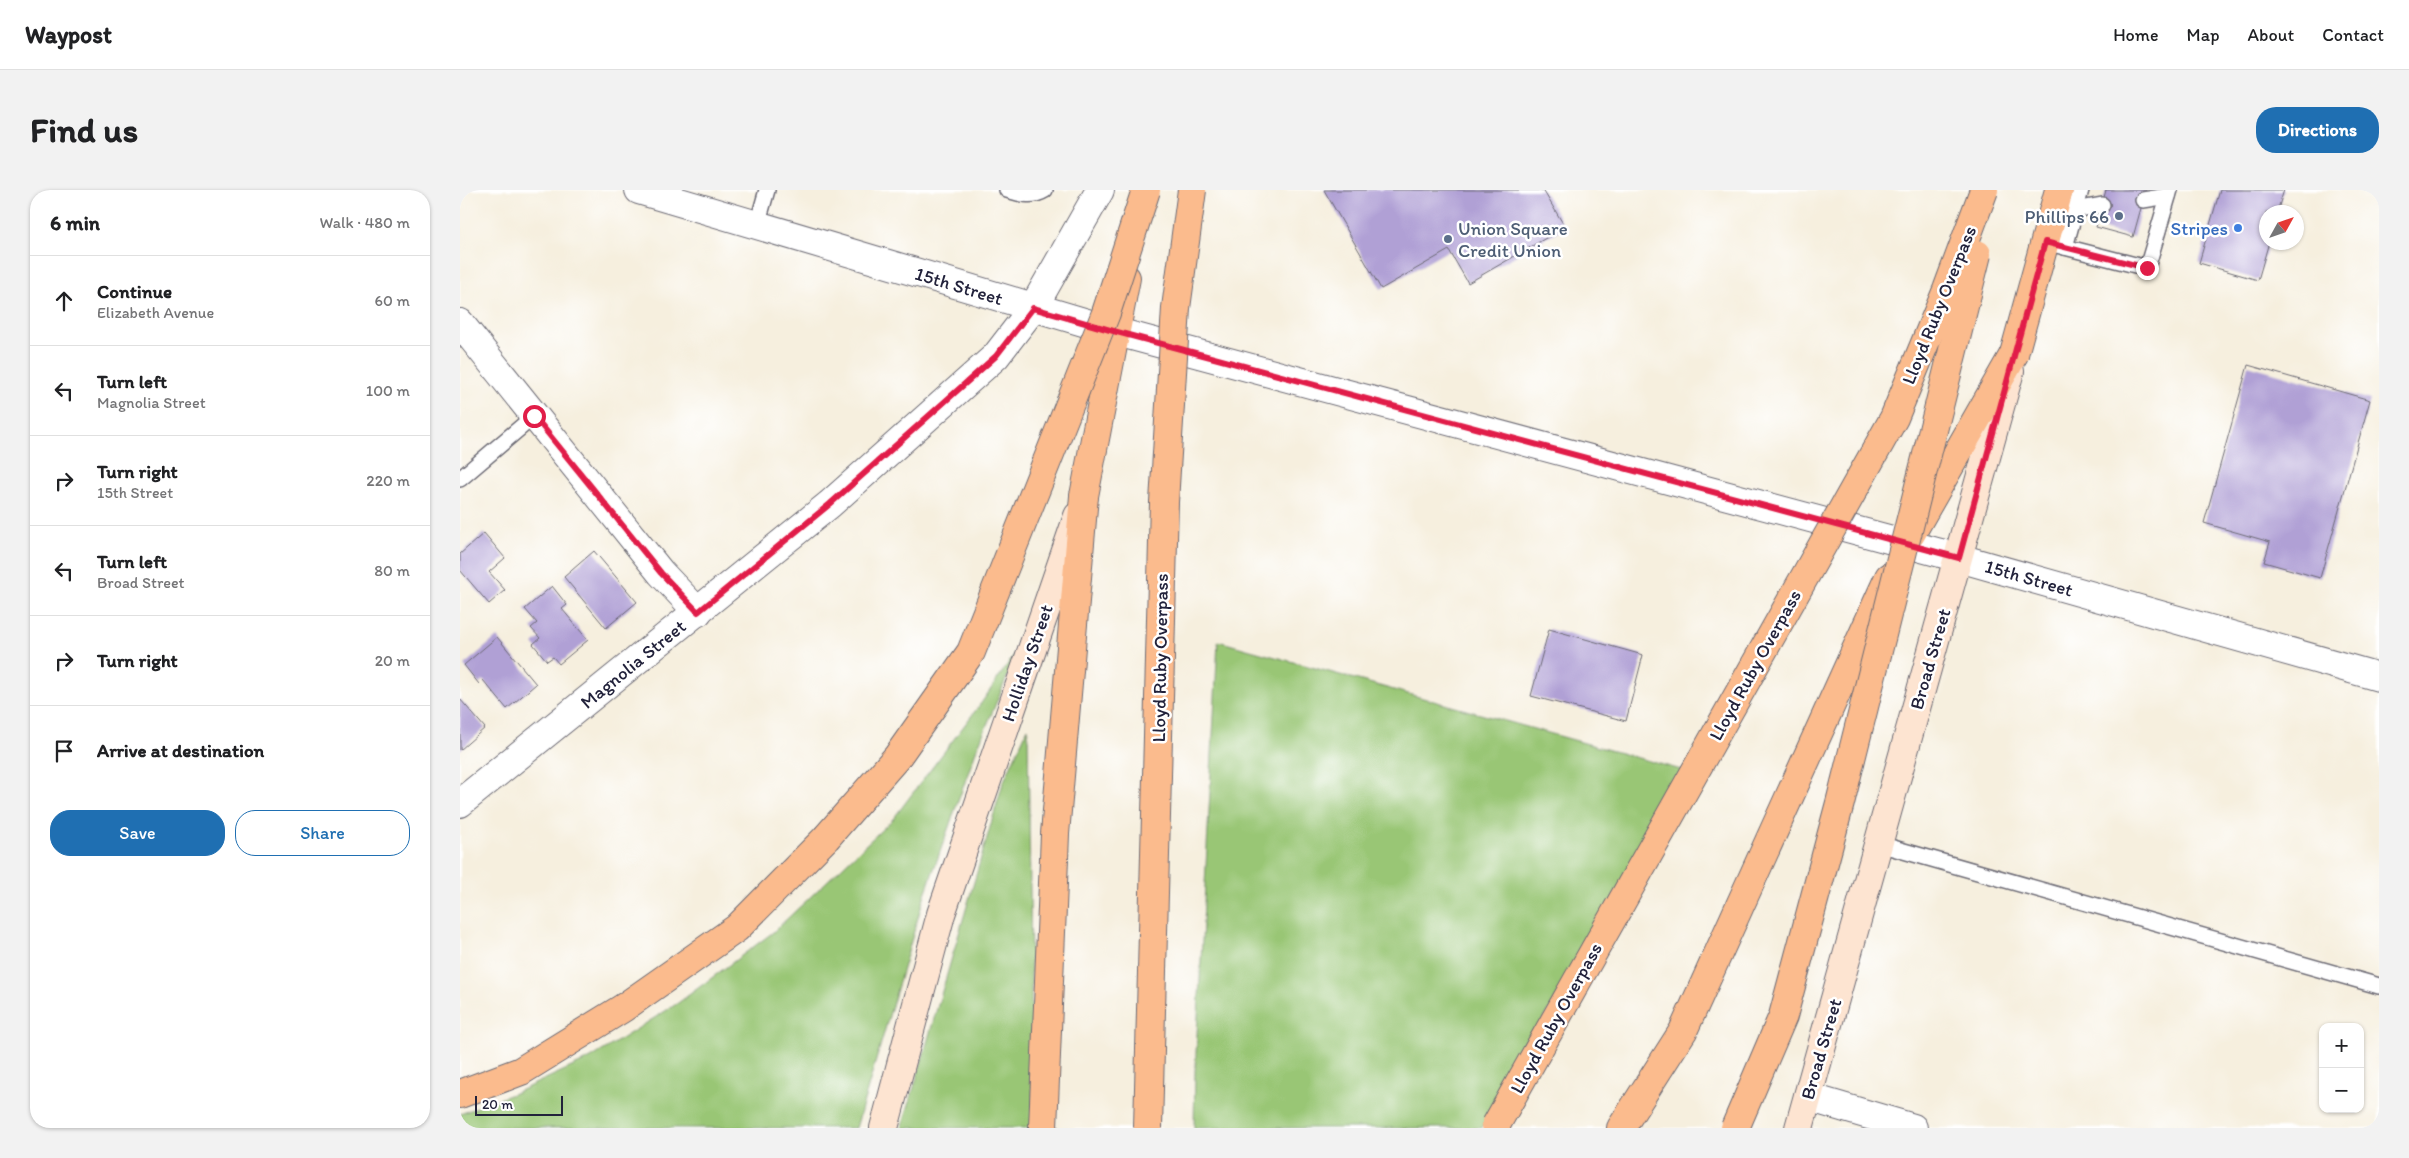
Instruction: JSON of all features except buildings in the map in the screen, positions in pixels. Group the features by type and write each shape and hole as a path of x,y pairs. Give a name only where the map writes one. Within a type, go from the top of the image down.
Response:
{"main road":[{"name":"Holliday Street","path":"884,1128 941,914 1084,496 1117,332 1141,190"},
{"path":"460,1094 521,1070 622,1008 737,928 826,838 897,757 971,652 1106,314 1146,190"},
{"name":"Lloyd Ruby Overpass","path":"1148,1128 1164,502 1176,308 1192,190"},
{"name":"Lloyd Ruby Overpass","path":"1495,1126 1894,418 1947,290 1984,190"},
{"path":"1735,1128 1783,1016 1840,803 1993,190"},
{"name":"Broad Street","path":"1799,1128 1959,558 2014,354 2055,245 2063,202"},
{"path":"1621,1128 1683,1031 1829,707 1905,544 2014,354"},
{"path":"1043,1128 1055,834 1084,496"}],"street":[{"name":"15th Street","path":"639,190 1117,332 1959,558 2379,677"},
{"name":"Magnolia Street","path":"460,803 830,504 996,356 1033,308 1100,190"},
{"path":"460,323 661,573 698,612"},
{"path":"1808,1097 1914,1128"}],"lane":[{"path":"757,225 767,190"},
{"path":"1007,190 1026,195 1038,194 1045,190"},
{"path":"2063,202 2081,190"},
{"path":"2143,200 2169,193"},
{"path":"2055,245 2147,268 2169,193"},
{"path":"2063,202 2102,205"},
{"path":"460,479 534,416"},
{"path":"1879,844 2379,986"}],"green space":[{"path":"1218,641 1685,771 1482,1128 1194,1128 1195,1072"},
{"path":"1020,646 976,751 925,894 856,1128 460,1128 460,1114 517,1092 591,1058 678,1003 772,933 893,819 982,702"},
{"path":"1028,728 1033,1128 902,1128 1003,783"}],"place":[{"name":"Phillips 66","path":"2119,216"},
{"name":"Stripes","path":"2238,228"},
{"name":"Union Square Credit Union","path":"1448,239"}],"route":[{"path":"534,416 661,573 698,612 830,504 996,356 1033,308 1959,558 2045,242 2147,268"}]}
